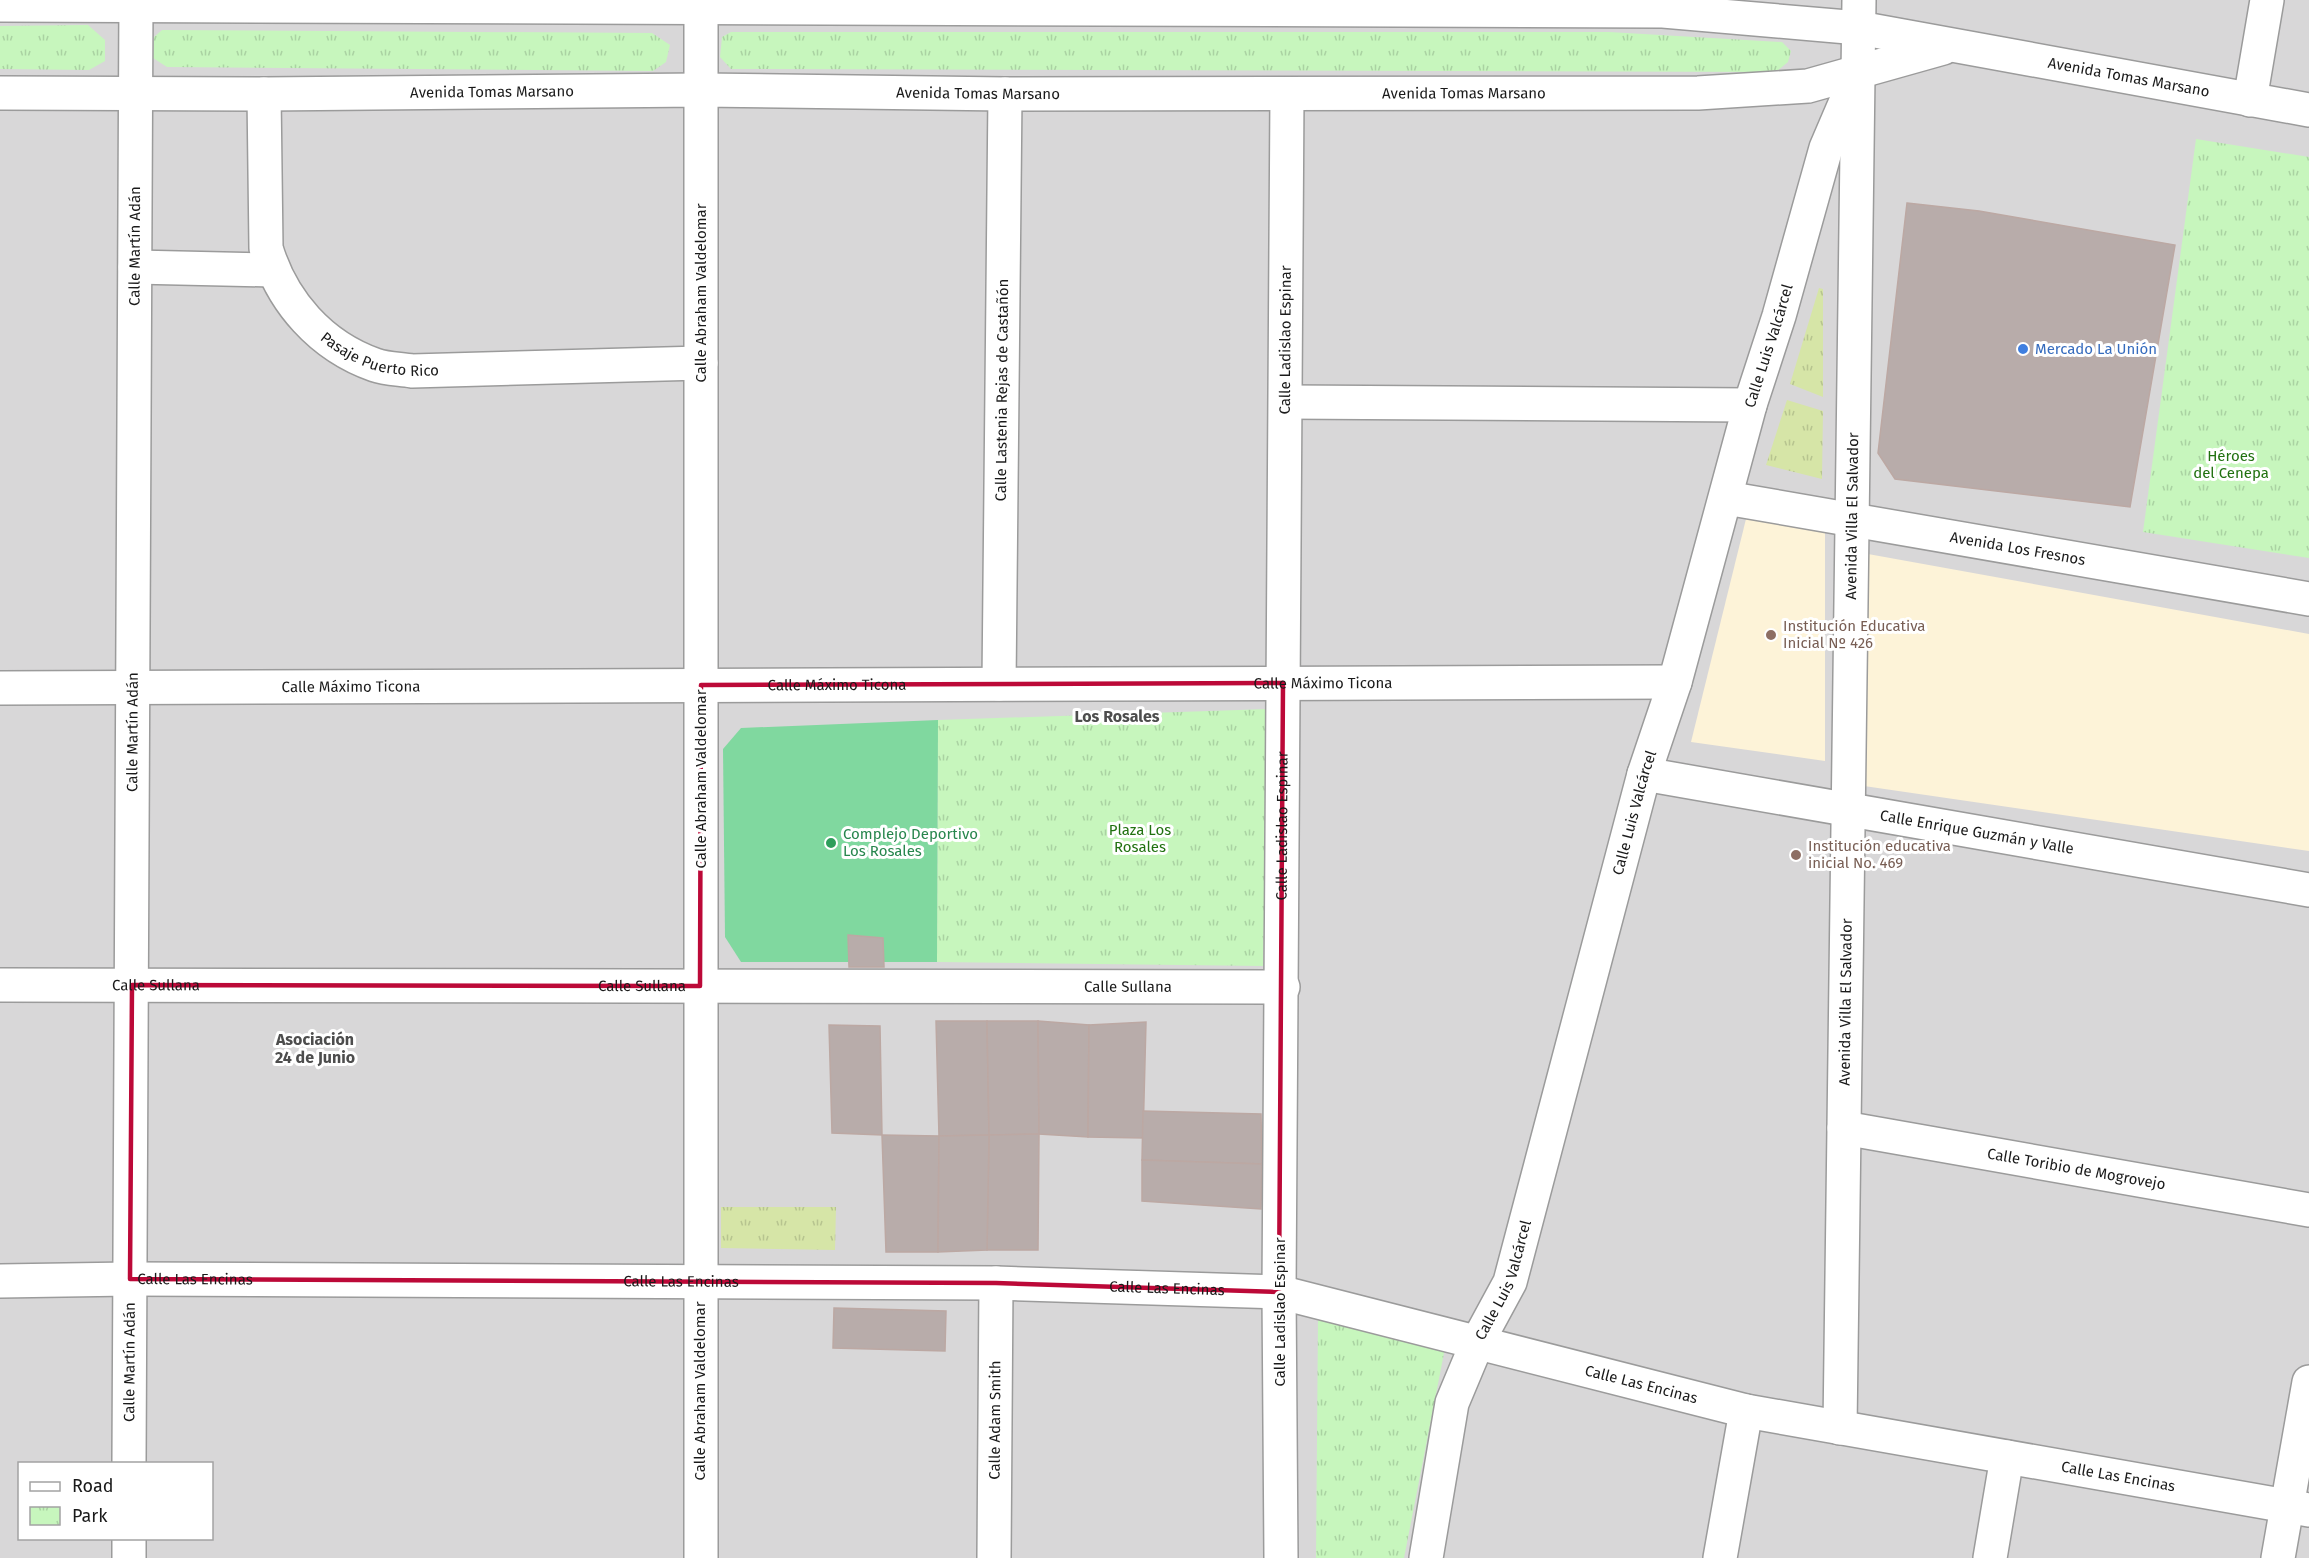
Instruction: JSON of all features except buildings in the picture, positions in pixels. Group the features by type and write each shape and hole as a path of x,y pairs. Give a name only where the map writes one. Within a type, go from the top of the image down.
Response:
{"street":[{"path":"2250,100 2267,0"},
{"name":"Avenida Tomas Marsano","path":"0,5 136,3 1285,4 1859,14 1950,46 2309,110"},
{"name":"Calle Martín Adán","path":"129,1462 136,3"},
{"name":"Calle Abraham Valdelomar","path":"700,1558 701,5"},
{"name":"Avenida Villa El Salvador","path":"1840,1428 1859,14"},
{"name":"Avenida Tomas Marsano","path":"0,93 264,94 701,90 1005,94 1719,92 1808,86 1950,46"},
{"name":"Calle Luis Valcárcel","path":"1426,1558 1452,1403 1478,1341 1510,1282 1644,774 1675,682 1750,405 1779,316 1827,148 1859,71"},
{"name":"Pasaje Puerto Rico","path":"264,94 266,248 272,270 287,297 334,345 376,365 411,371 701,363"},
{"name":"Calle Lastenia Rejas de Castañón","path":"999,684 1005,94"},
{"name":"Calle Ladislao Espinar","path":"1281,1558 1279,1292 1283,987 1287,94"},
{"path":"135,267 272,270"},
{"path":"1286,402 1750,405"},
{"name":"Avenida Los Fresnos","path":"1726,498 1852,518 2309,599"},
{"name":"Calle Máximo Ticona","path":"0,687 1675,682"},
{"name":"Calle Enrique Guzmán y Valle","path":"1644,774 2309,890"},
{"name":"Calle Sullana","path":"0,985 1283,987"},
{"name":"Calle Toribio de Mogrovejo","path":"1844,1128 2309,1210"},
{"name":"Calle Las Encinas","path":"0,1281 130,1278 996,1283 1279,1292 1746,1411 2298,1508"},
{"name":"Calle Adam Smith","path":"994,1558 996,1283"},
{"path":"2278,1558 2298,1508 2309,1382"},
{"path":"1720,1558 1746,1411"},
{"path":"1990,1558 2007,1457"},
{"path":"129,1540 129,1558"}],"highlighted area":[{"path":"1283,683 1279,1292 996,1283 130,1279 132,985 700,986 701,685"}],"shaded area":[{"path":"0,0 2309,0 2309,1558 0,1558"},
{"name":"Institución Educativa Inicial Nº 426","path":"1746,519 1825,527 1825,761 1691,742"},
{"path":"1868,554 2309,634 2309,851 1864,786"}],"green space":[{"path":"88,25 105,40 105,61 89,70 0,69 0,26"},
{"path":"162,30 652,33 670,45 666,62 653,71 167,67 153,58 154,37"},
{"path":"731,32 1609,32 1782,42 1791,51 1788,62 1776,72 731,69 720,57 722,37"},
{"name":"Héroes del Cenepa","path":"2196,139 2309,157 2309,558 2143,532"},
{"path":"1819,288 1823,289 1823,397 1790,384"},
{"path":"1787,400 1823,411 1822,479 1766,465"},
{"name":"Plaza Los Rosales","path":"1268,709 1263,966 937,962 938,720"},
{"name":"Complejo Deportivo Los Rosales","path":"938,720 937,962 741,962 725,937 723,749 741,728"},
{"path":"721,1207 836,1207 835,1250 721,1248"},
{"path":"1318,1320 1445,1348 1404,1558 1316,1558"}],"place":[{"name":"Mercado La Unión","path":"2023,349"},
{"name":"Institución Educativa Inicial Nº 426","path":"1771,635"},
{"name":"Complejo Deportivo Los Rosales","path":"831,843"},
{"name":"Institución educativa inicial No. 469","path":"1796,855"}],"district":[{"name":"Los Rosales","path":"1117,716"},
{"name":"Asociación 24 de Junio","path":"315,1048"}]}
